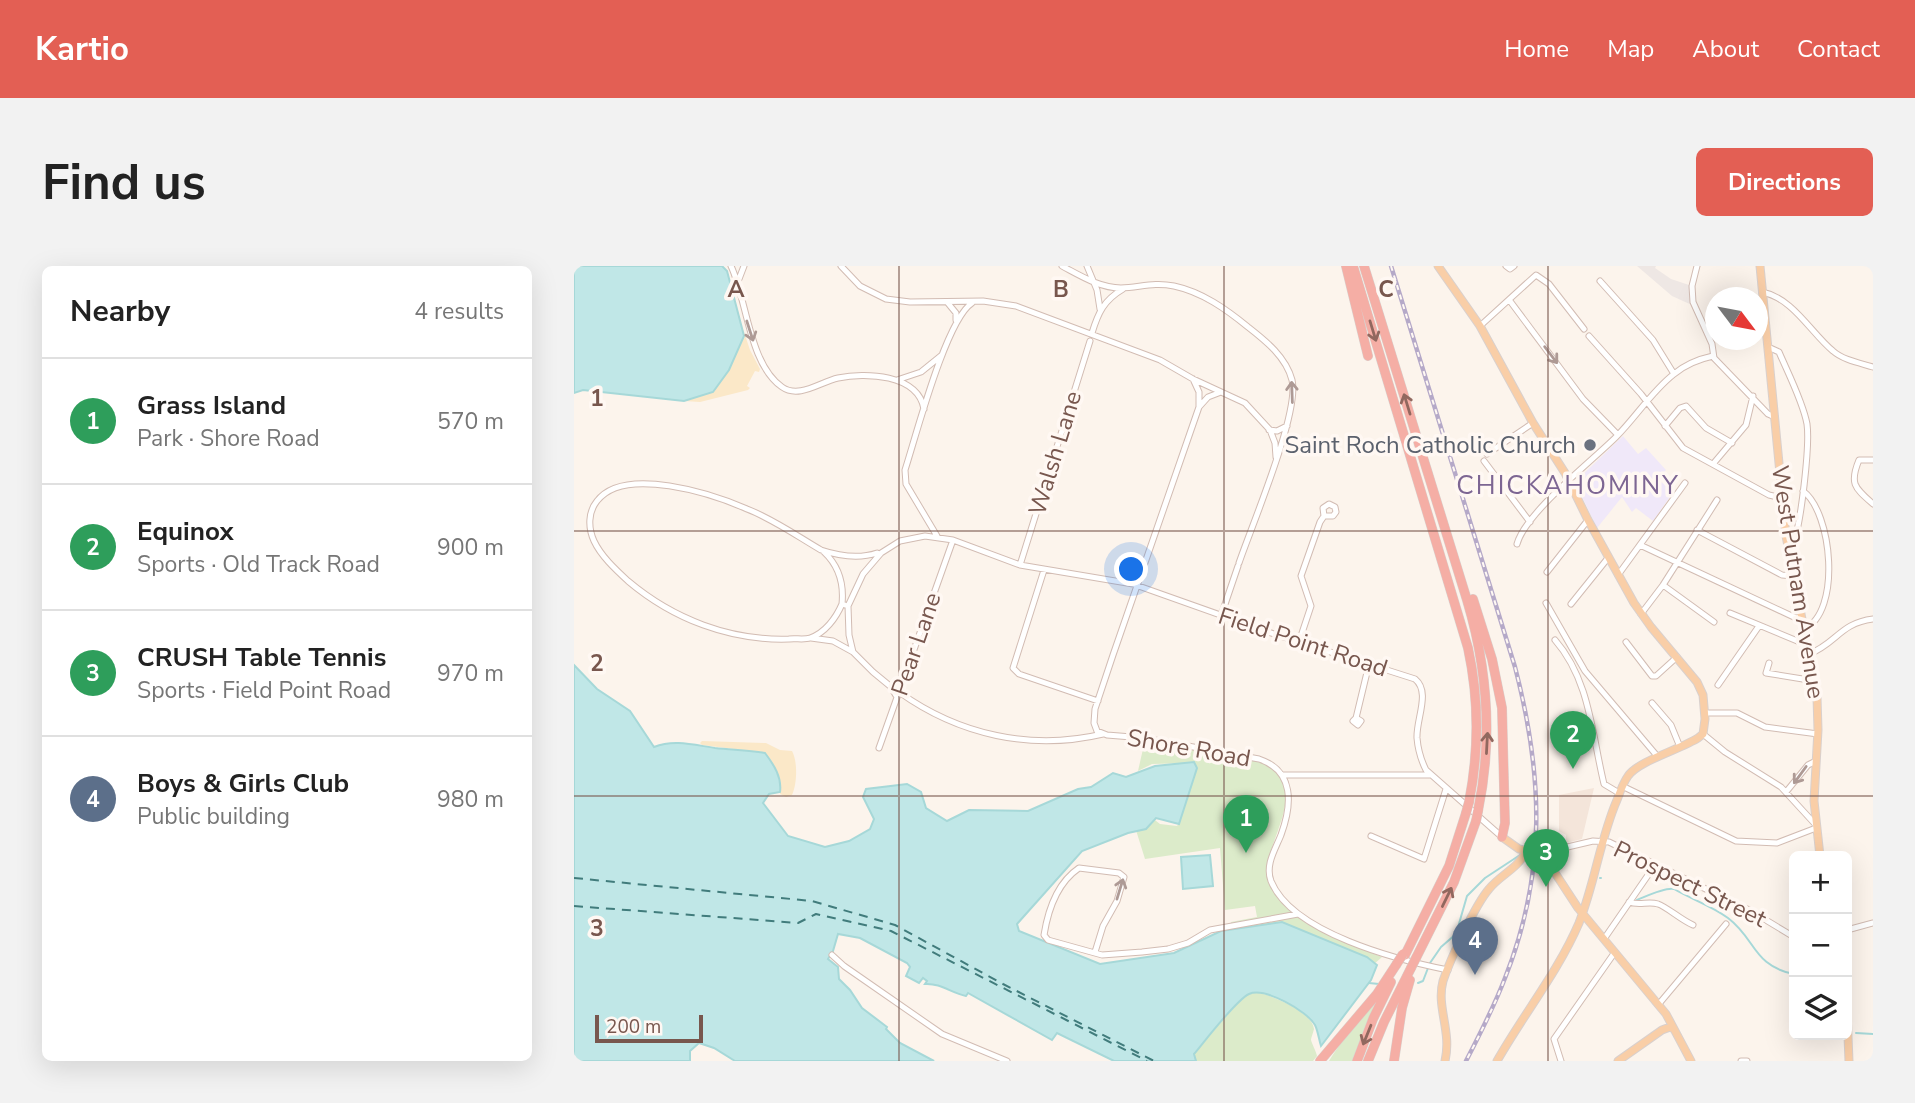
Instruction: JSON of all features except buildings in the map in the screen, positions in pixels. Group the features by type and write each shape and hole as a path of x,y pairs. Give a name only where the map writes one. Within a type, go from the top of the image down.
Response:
{"highway":[{"path":"1346,266 1368,356"},
{"path":"1324,1059 1398,965 1421,925 1449,866 1468,807 1475,765 1477,726 1471,660 1455,598 1353,266"},
{"path":"1364,266 1474,625 1483,663 1487,703 1487,742 1477,816 1459,870 1420,960 1384,1022 1368,1061"},
{"path":"1434,493 1485,635 1498,684 1504,740 1505,827 1502,837"},
{"path":"1436,552 1471,660"},
{"path":"1357,1061 1398,965"},
{"path":"1394,1061 1405,995 1413,968"},
{"path":"1399,1028 1398,1051 1401,1061"}],"main road":[{"path":"1438,266 1480,326 1533,423 1569,479 1608,558 1641,614 1700,687 1705,713 1703,734 1630,772 1603,842 1583,913 1564,952 1497,1061"},
{"name":"West Putnam Avenue","path":"1760,266 1762,287"},
{"name":"West Putnam Avenue","path":"1768,347 1788,546 1815,681 1818,734 1814,802 1819,851"},
{"name":"Field Point Road","path":"1502,837 1511,845 1526,851 1542,852"},
{"path":"1445,1061 1448,1037 1441,991 1448,970 1484,896 1496,881 1521,861 1526,851"},
{"path":"1542,852 1583,913 1658,1005 1691,1061"},
{"path":"1620,1060 1662,1030 1670,1027 1674,1029"},
{"path":"1848,1040 1849,1061"}],"street":[{"path":"730,266 738,282 756,348 766,368 781,386 789,391 800,391 847,376 897,380 921,372 943,354"},
{"path":"738,282 744,266"},
{"path":"841,266 860,286 886,299 910,302 993,302 1025,308 1160,360 1245,403 1269,430 1275,443 1276,457"},
{"path":"1062,266 1095,283 1124,288 1158,284 1191,291 1230,313 1255,332 1278,354 1291,376 1293,401 1287,426 1220,616"},
{"path":"1087,266 1095,283 1100,309"},
{"path":"1697,266 1692,286 1693,303 1712,344 1713,356 1768,414 1775,416"},
{"path":"1480,326 1533,277 1539,276 1549,284 1584,330"},
{"path":"1600,281 1653,340 1674,374"},
{"path":"1092,333 1100,309 1124,288"},
{"path":"1768,294 1785,303 1835,353 1873,366"},
{"path":"937,536 912,496 904,477 956,320 965,307 975,301"},
{"path":"1510,301 1583,399 1618,435"},
{"path":"947,302 956,313 956,320"},
{"path":"1589,336 1683,448 1769,495 1782,498"},
{"name":"Walsh Lane","path":"1020,565 1090,341"},
{"path":"1768,347 1779,352 1806,422 1803,491 1795,539 1793,544 1788,546"},
{"path":"1517,544 1519,536 1530,522 1569,479 1618,435 1674,374 1690,363 1713,356"},
{"path":"1193,379 1199,392 1199,408"},
{"path":"897,380 917,393 925,409"},
{"path":"1199,408 1208,397 1221,392"},
{"path":"1713,464 1746,425 1753,396"},
{"path":"1665,426 1680,408 1685,406 1706,428 1732,443"},
{"name":"Shore Road","path":"1199,408 1098,701 1094,723 1097,731 1259,759 1274,765 1283,775 1287,787 1287,810 1269,873 1277,892 1298,914 1321,928 1374,952 1420,960 1433,967 1448,970"},
{"path":"1530,522 1485,458 1533,423"},
{"path":"1269,430 1277,431 1287,426"},
{"path":"1873,460 1859,460 1853,477 1857,489 1873,504"},
{"path":"1618,575 1685,482"},
{"path":"810,638 830,624 845,605 841,581 834,564 821,550 749,509 677,488 647,484 619,485 602,495 591,512 591,535 606,558 648,596 676,614 736,635 833,641 853,652 898,694 938,716 989,735 1040,741 1103,734"},
{"path":"1803,491 1814,503 1825,538 1829,571 1828,592 1822,607 1813,624 1804,629"},
{"path":"1641,614 1717,500"},
{"path":"1299,642 1311,606 1301,576 1324,516"},
{"path":"1547,572 1588,520"},
{"path":"1697,530 1782,575 1793,576"},
{"name":"Field Point Road","path":"853,652 845,605 863,573 880,553 910,538 937,536 1020,565 1137,585 1220,616 1415,679 1422,687 1417,734 1420,757 1430,775 1502,837"},
{"name":"Pear Lane","path":"879,748 953,540"},
{"path":"1640,545 1796,618 1801,617"},
{"path":"821,550 851,556 880,553"},
{"path":"1571,604 1608,558"},
{"path":"1044,570 1013,668 1019,674 1098,701"},
{"path":"1662,585 1714,622"},
{"path":"1546,603 1585,671 1658,757"},
{"path":"1730,614 1807,645"},
{"path":"1809,654 1820,650 1851,624 1873,619"},
{"path":"1718,685 1759,625"},
{"path":"1555,640 1562,648 1585,695 1604,784 1736,841 1777,843 1816,826 1786,792 1725,752 1703,734"},
{"path":"1626,642 1652,676 1656,676 1677,657"},
{"path":"1769,663 1766,673 1815,681"},
{"path":"1356,718 1369,664"},
{"path":"1652,703 1671,724 1680,747"},
{"path":"1705,713 1737,713 1765,727 1818,734"},
{"path":"1081,737 1094,723"},
{"path":"1786,792 1808,765 1816,761"},
{"path":"1283,775 1430,775"},
{"path":"1371,836 1424,859 1446,789"},
{"name":"Prospect Street","path":"1542,852 1574,845 1609,842 1751,911 1789,934"},
{"path":"1604,939 1655,865"},
{"path":"1095,952 1124,877 1119,873 1079,868 1069,875 1053,901 1044,935 1048,940 1106,956 1168,949 1188,943 1210,930 1298,914"},
{"path":"1629,902 1641,905 1657,904 1693,925"},
{"path":"1852,929 1873,923"},
{"path":"1658,1005 1726,924"},
{"path":"1561,1061 1554,1040 1615,952"},
{"path":"832,955 942,1034 1006,1061"},
{"path":"1741,1061 1747,1061"}],"shaded area":[{"path":"1637,266 1656,266 1655,268 1671,279 1692,286 1694,306 1672,296"},
{"path":"1623,436 1638,454 1646,448 1666,470 1658,480 1674,491 1653,521 1636,508 1632,512 1622,497 1597,528 1575,482"},
{"path":"1594,788 1582,839 1566,843 1566,835 1559,831 1559,795"}],"green space":[{"path":"1145,740 1229,754 1271,767 1282,778 1286,791 1285,806 1268,869 1269,882 1276,895 1301,919 1382,957 1373,965 1230,931 1231,922 1257,917 1255,906 1225,910 1220,848 1145,859 1135,827 1151,817 1160,824 1177,826 1180,822 1190,763 1152,764 1138,771"},
{"path":"1257,992 1290,1005 1312,1022 1314,1029 1311,1040 1317,1056 1313,1061 1196,1061 1196,1050 1239,1002 1247,995"},
{"path":"1376,1001 1352,1061 1329,1061 1351,1030"}],"sand":[{"path":"740,320 760,369 759,372 755,371 747,386 750,388 700,402 684,401 693,398 744,336"},
{"path":"702,741 766,743 780,750 792,751 796,773 792,795 786,797 780,794 777,772 765,753 702,745"}],"water":[{"path":"574,266 722,266 727,271 744,336 729,370 713,392 684,401 583,390 574,393"},
{"path":"574,665 597,689 630,711 654,747 684,743 765,753 777,771 780,792 769,794 763,803 788,836 825,847 849,841 870,829 874,819 863,797 866,789 907,784 921,792 926,808 947,821 969,810 1028,811 1078,789 1091,787 1113,773 1126,777 1155,766 1194,762 1197,768 1179,824 1156,818 1146,829 1082,851 1017,924 1019,931 1100,964 1174,953 1221,931 1282,922 1367,957 1377,965 1371,980 1321,1046 1315,1025 1304,1013 1275,997 1256,993 1243,998 1229,1012 1194,1054 1196,1061 1114,1061 1057,1033 1052,1040 968,993 966,996 961,995 936,985 925,984 927,981 923,978 919,983 906,976 910,967 907,963 860,938 838,934 828,959 838,967 839,979 862,1008 887,1027 900,1043 934,1061 735,1061 714,1048 699,1043 690,1051 690,1061 576,1061"},
{"path":"1210,855 1213,886 1183,889 1181,857"}],"waterway":[{"path":"1430,963 1441,947 1456,934 1467,896 1485,878 1520,855"},
{"path":"1549,856 1558,857"},
{"path":"1637,900 1674,889 1728,918 1762,958 1770,965 1789,972"},
{"path":"1418,983 1423,981 1428,968"},
{"path":"1369,983 1379,984"},
{"path":"1856,1033 1873,1034"}],"ferry route":[{"path":"574,878 812,901 895,925 1154,1061"},
{"path":"574,906 798,923 816,914 891,931 1147,1061"}],"railway":[{"path":"1391,266 1515,667 1531,746 1535,785 1534,861 1519,939 1496,999 1466,1061"}],"place":[{"name":"Saint Roch Catholic Church","path":"1590,445"},
{"name":"Equinox","path":"1573,769"},
{"name":"Grass Island","path":"1246,853"},
{"name":"CRUSH Table Tennis","path":"1546,887"},
{"name":"Boys & Girls Club","path":"1475,975"}],"district":[{"name":"CHICKAHOMINY","path":"1568,485"}]}
